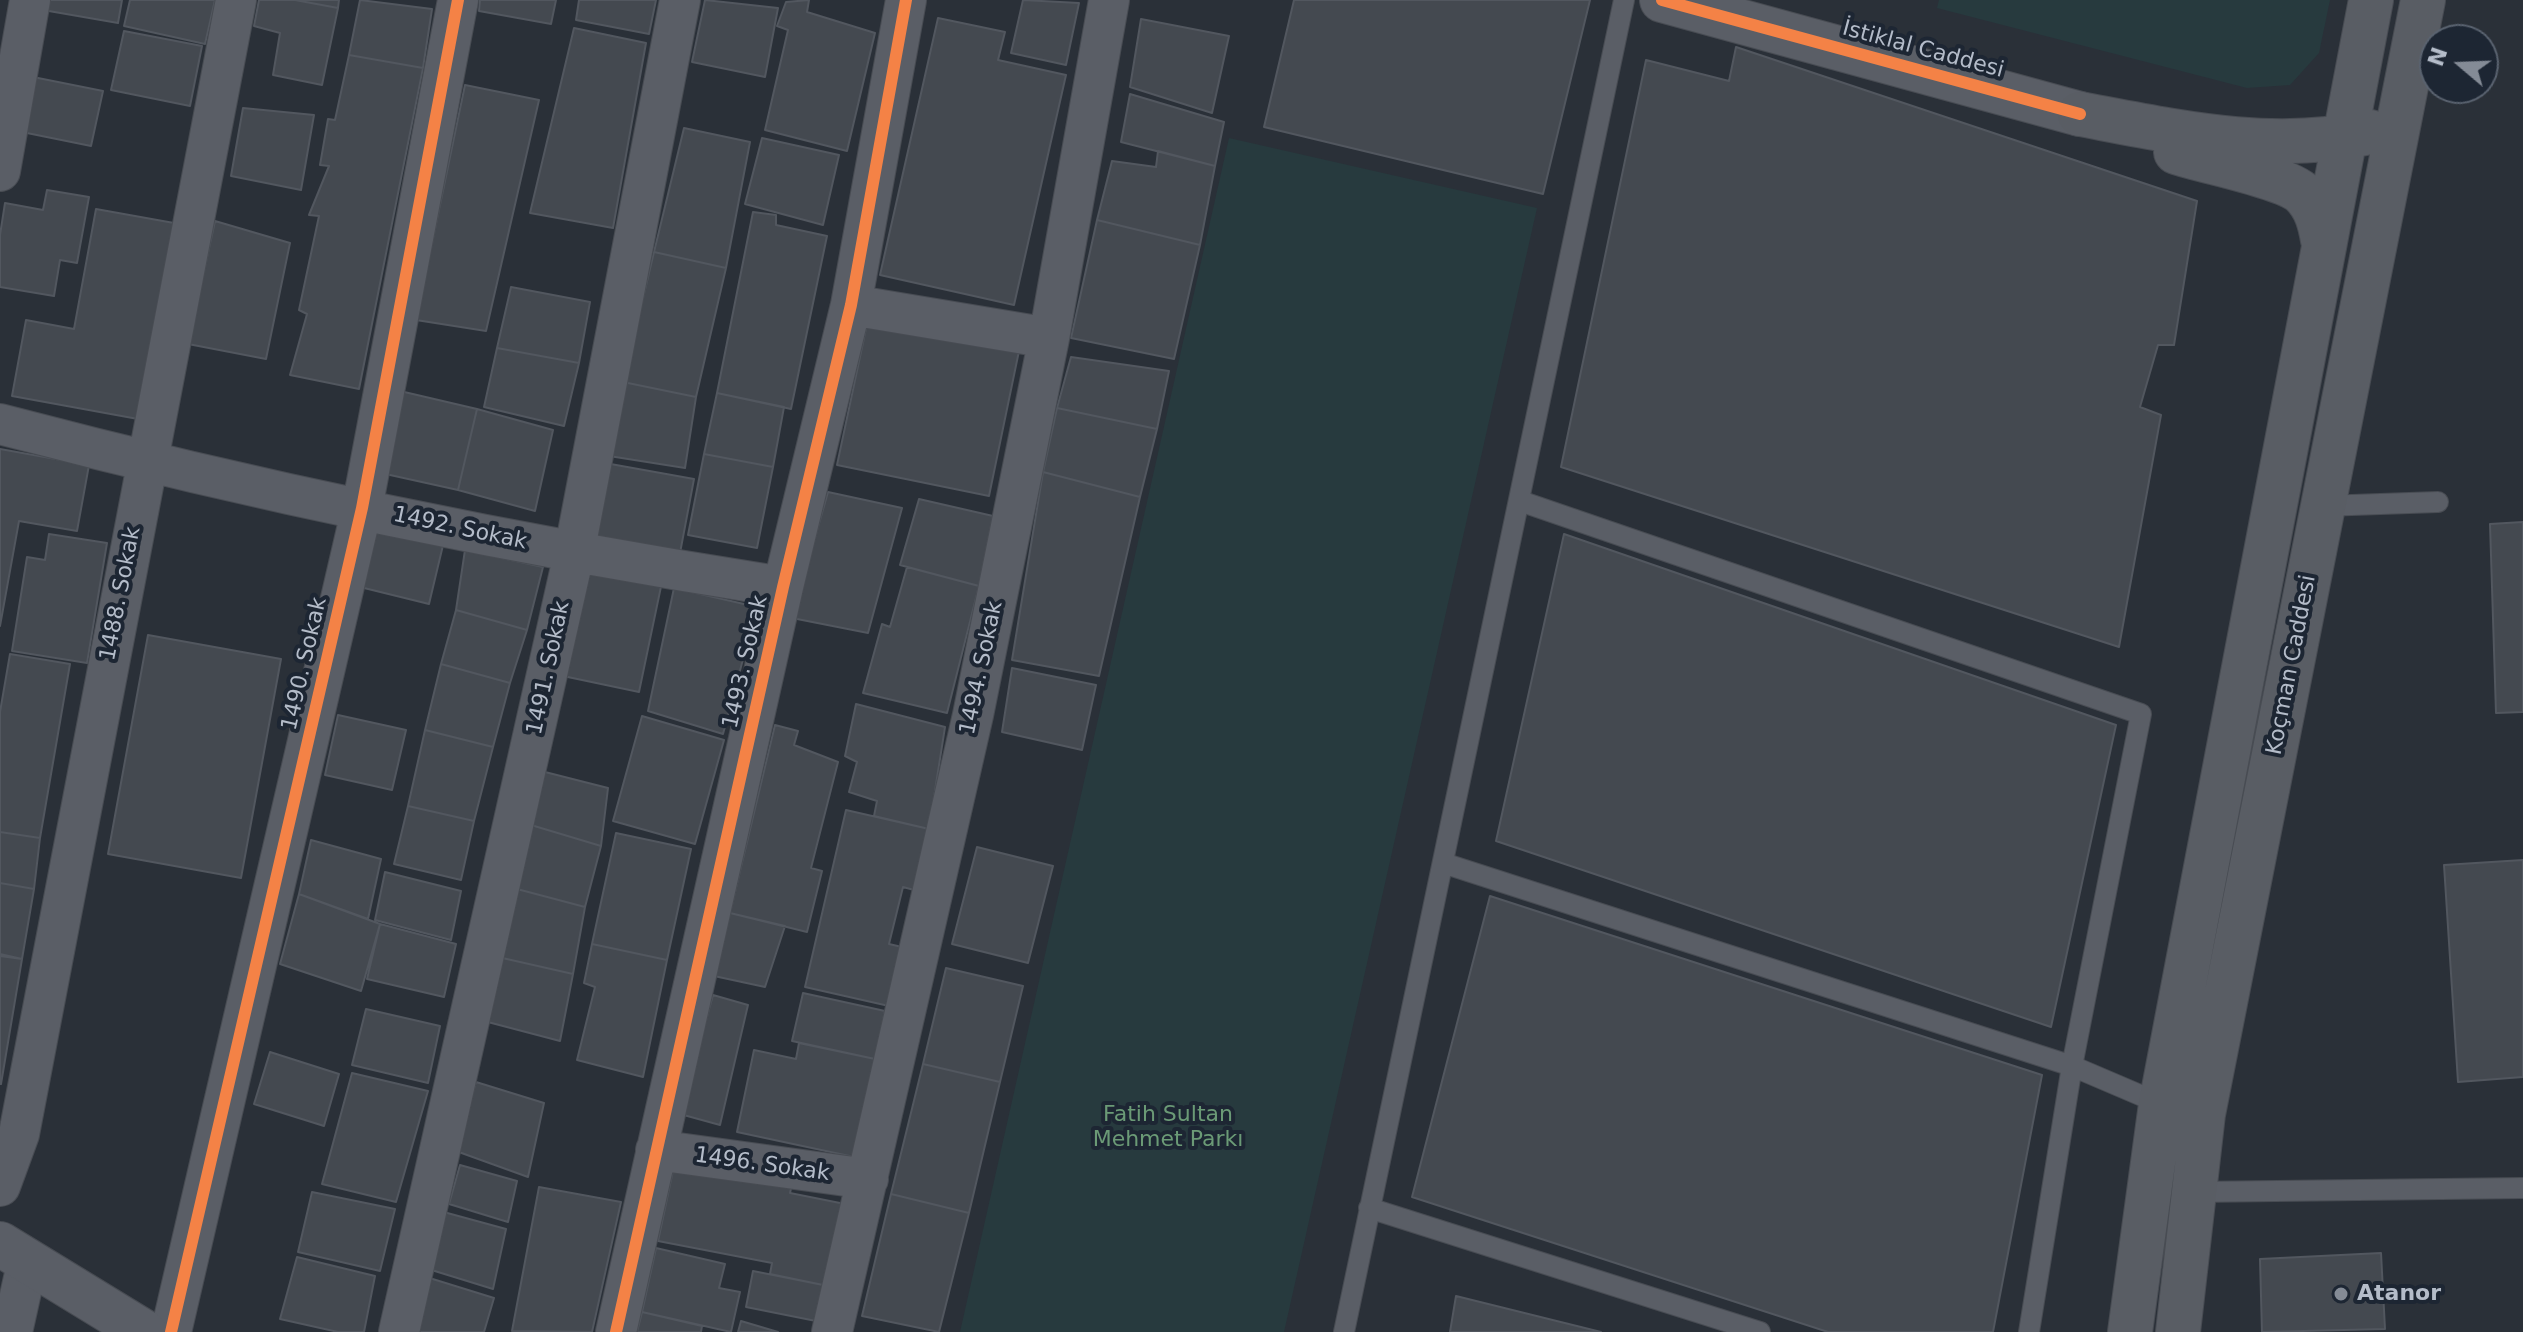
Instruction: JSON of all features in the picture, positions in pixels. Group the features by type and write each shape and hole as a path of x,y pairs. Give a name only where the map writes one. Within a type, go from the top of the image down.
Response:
{"main road":[{"path":"2130,1332 2161,1104 2371,0"},
{"name":"Koçman Caddesi","path":"2178,1332 2203,1114 2423,0"},
{"path":"2080,114 2211,138 2293,141 2343,138 2372,131 2388,118 2411,63"},
{"path":"2080,114 2153,144 2288,185 2310,202 2320,220 2323,240"}],"street":[{"path":"0,171 30,0"},
{"name":"1488. Sokak","path":"0,1186 19,1134 236,0"},
{"name":"1490. Sokak","path":"171,1332 362,508 458,0"},
{"name":"1491. Sokak","path":"399,1332 574,554 680,0"},
{"name":"1493. Sokak","path":"616,1332 783,587 851,305 906,0"},
{"name":"1494. Sokak","path":"832,1332 973,715 1049,338 1109,0"},
{"name":"İstiklal Caddesi","path":"1675,2 2080,114"},
{"path":"851,305 1049,338"},
{"name":"1492. Sokak","path":"0,424 146,463 574,554 783,587"},
{"name":"1496. Sokak","path":"656,1150 868,1179"},
{"path":"12,1332 14,1252"},
{"path":"14,1252 144,1332"}],"lane":[{"path":"1344,1332 1624,0"},
{"path":"1520,501 2141,714 2072,1066 2029,1332"},
{"path":"2323,506 2438,502"},
{"path":"1443,863 2072,1066 2161,1104"},
{"path":"2194,1192 2523,1188"},
{"path":"1369,1208 1760,1332"}],"green space":[{"path":"1939,0 2330,0 2319,53 2290,85 2247,88 1937,8"},
{"name":"Fatih Sultan Mehmet Parkı","path":"1229,138 1537,208 1284,1332 960,1332"}],"building":[{"path":"44,0 122,0 118,23 43,10"},
{"path":"130,0 215,0 205,44 124,26"},
{"path":"259,0 295,0 338,8 322,85 273,75 280,33 254,26"},
{"path":"295,0 339,0 338,8"},
{"path":"360,0 432,9 423,68 349,55"},
{"path":"480,0 556,0 551,24 479,11"},
{"path":"579,0 656,0 649,34 576,20"},
{"path":"705,0 778,8 765,77 692,62"},
{"path":"809,0 807,12 875,33 847,151 765,130 788,30 777,26 786,2"},
{"path":"1023,0 1079,3 1066,65 1011,53"},
{"path":"1294,0 1590,0 1543,194 1264,127"},
{"path":"938,18 1005,32 998,60 1066,75 1014,305 880,275"},
{"path":"1141,19 1229,36 1212,113 1130,87"},
{"path":"574,28 646,43 613,228 530,213"},
{"path":"124,31 202,46 190,106 111,90"},
{"path":"1736,47 2197,201 2174,345 2158,345 2140,407 2161,415 2119,647 1561,467 1646,60 1729,81"},
{"path":"349,55 423,68 359,389 290,375 307,314 299,310 319,216 309,215 329,166 320,165 328,119 335,120"},
{"path":"33,77 103,91 91,146 22,132"},
{"path":"465,85 539,100 486,331 416,320"},
{"path":"1130,94 1224,122 1215,166 1121,142"},
{"path":"243,108 314,115 301,190 231,176"},
{"path":"684,128 750,142 726,268 654,252"},
{"path":"762,138 839,155 823,225 745,204"},
{"path":"1158,151 1215,166 1200,245 1097,220 1112,161 1156,167"},
{"path":"47,190 89,197 77,263 60,260 54,296 0,287 0,235 5,203 43,210"},
{"path":"96,209 174,223 138,419 12,396 26,320 74,329"},
{"path":"753,212 776,215 776,225 827,236 791,409 717,393"},
{"path":"1097,220 1200,245 1174,359 1071,338"},
{"path":"215,221 290,243 266,359 188,344"},
{"path":"654,252 726,268 696,397 623,382"},
{"path":"511,287 590,302 579,363 497,348"},
{"path":"868,319 1019,351 989,496 837,465"},
{"path":"497,348 579,363 564,426 484,407"},
{"path":"1071,357 1169,371 1157,429 1057,408"},
{"path":"623,382 696,397 685,468 609,456"},
{"path":"400,391 477,409 458,490 381,473"},
{"path":"717,393 784,407 773,467 704,454"},
{"path":"1057,408 1157,429 1140,497 1043,472"},
{"path":"477,409 553,430 535,511 458,490"},
{"path":"0,449 89,465 77,531 19,521 0,626"},
{"path":"704,454 773,467 757,548 688,535"},
{"path":"605,463 694,479 680,553 591,538"},
{"path":"1043,472 1140,497 1099,676 1012,660"},
{"path":"828,492 902,508 868,633 792,618"},
{"path":"919,499 993,516 979,586 900,565"},
{"path":"2523,522 2523,712 2496,713 2490,524"},
{"path":"376,524 444,541 429,604 360,587"},
{"path":"49,534 107,543 87,663 12,651 27,557 45,560"},
{"path":"1564,534 2116,725 2051,1027 1496,841"},
{"path":"465,550 543,567 527,630 456,610"},
{"path":"585,565 663,577 639,692 563,676"},
{"path":"907,567 979,586 947,713 863,693 882,624 890,627"},
{"path":"674,588 757,607 723,734 648,711"},
{"path":"456,610 527,630 510,683 441,664"},
{"path":"148,635 281,659 241,878 108,854"},
{"path":"10,654 70,664 40,838 0,832 0,712"},
{"path":"441,664 510,683 493,747 425,730"},
{"path":"1012,668 1096,685 1082,750 1002,732"},
{"path":"856,704 945,727 929,829 874,816 877,801 849,792 857,762 845,756"},
{"path":"338,715 406,730 392,790 325,775"},
{"path":"642,716 724,740 695,844 613,821"},
{"path":"775,725 798,731 794,745 838,762 811,868 822,871 807,932 730,913"},
{"path":"425,730 493,747 474,821 408,806"},
{"path":"545,772 608,788 601,846 531,825"},
{"path":"408,806 474,821 461,880 394,864"},
{"path":"846,810 929,829 914,890 903,887 889,944 902,947 889,1006 805,987"},
{"path":"531,825 601,846 585,907 517,889"},
{"path":"0,832 40,838 34,889 0,883"},
{"path":"616,833 691,849 667,960 592,944"},
{"path":"311,840 381,859 368,919 299,894"},
{"path":"977,847 1053,866 1028,963 952,944"},
{"path":"2523,860 2523,1077 2458,1082 2444,865"},
{"path":"385,872 461,891 451,940 375,920"},
{"path":"0,883 34,889 22,959 0,954"},
{"path":"517,889 585,907 573,974 498,957"},
{"path":"299,894 380,924 361,991 280,964"},
{"path":"1490,896 2042,1075 1993,1332 1828,1332 1412,1197"},
{"path":"730,913 785,926 765,987 714,976"},
{"path":"380,924 456,944 444,997 367,979"},
{"path":"592,944 667,960 643,1077 577,1060 595,987 584,983"},
{"path":"0,956 22,959 1,1084 0,1084"},
{"path":"498,957 573,974 560,1041 484,1021"},
{"path":"946,968 1023,986 1000,1082 923,1064"},
{"path":"803,993 885,1011 875,1059 792,1041"},
{"path":"713,995 748,1005 720,1125 680,1114"},
{"path":"366,1009 440,1026 428,1083 352,1065"},
{"path":"799,1043 875,1059 854,1157 737,1132 754,1050 796,1059"},
{"path":"270,1052 339,1074 324,1126 254,1104"},
{"path":"923,1064 1000,1082 969,1213 891,1194"},
{"path":"352,1073 428,1091 396,1202 322,1184"},
{"path":"476,1082 544,1103 528,1177 456,1151"},
{"path":"675,1161 792,1184 790,1193 845,1204 828,1286 770,1274 772,1263 658,1241"},
{"path":"460,1165 517,1181 508,1222 449,1204"},
{"path":"539,1187 621,1202 592,1332 512,1331"},
{"path":"312,1192 395,1209 380,1271 298,1252"},
{"path":"891,1194 969,1213 939,1332 862,1316"},
{"path":"440,1211 506,1229 493,1289 425,1268"},
{"path":"656,1248 725,1264 719,1288 740,1292 731,1332 642,1312"},
{"path":"2381,1253 2385,1329 2262,1332 2260,1259"},
{"path":"297,1257 375,1276 364,1332 338,1332 280,1319"},
{"path":"753,1271 828,1286 821,1322 746,1307"},
{"path":"423,1276 494,1298 484,1332 409,1332"},
{"path":"1456,1296 1601,1332 1450,1332"},
{"path":"642,1312 702,1326 701,1332 637,1332"},
{"path":"741,1321 778,1332 738,1332"}],"cycle path":[{"path":"171,1332 362,508 458,0"},
{"path":"616,1332 783,587 851,305 906,0"},
{"path":"1662,0 2080,114"}],"place":[{"name":"Atanor","path":"2341,1294"}]}
